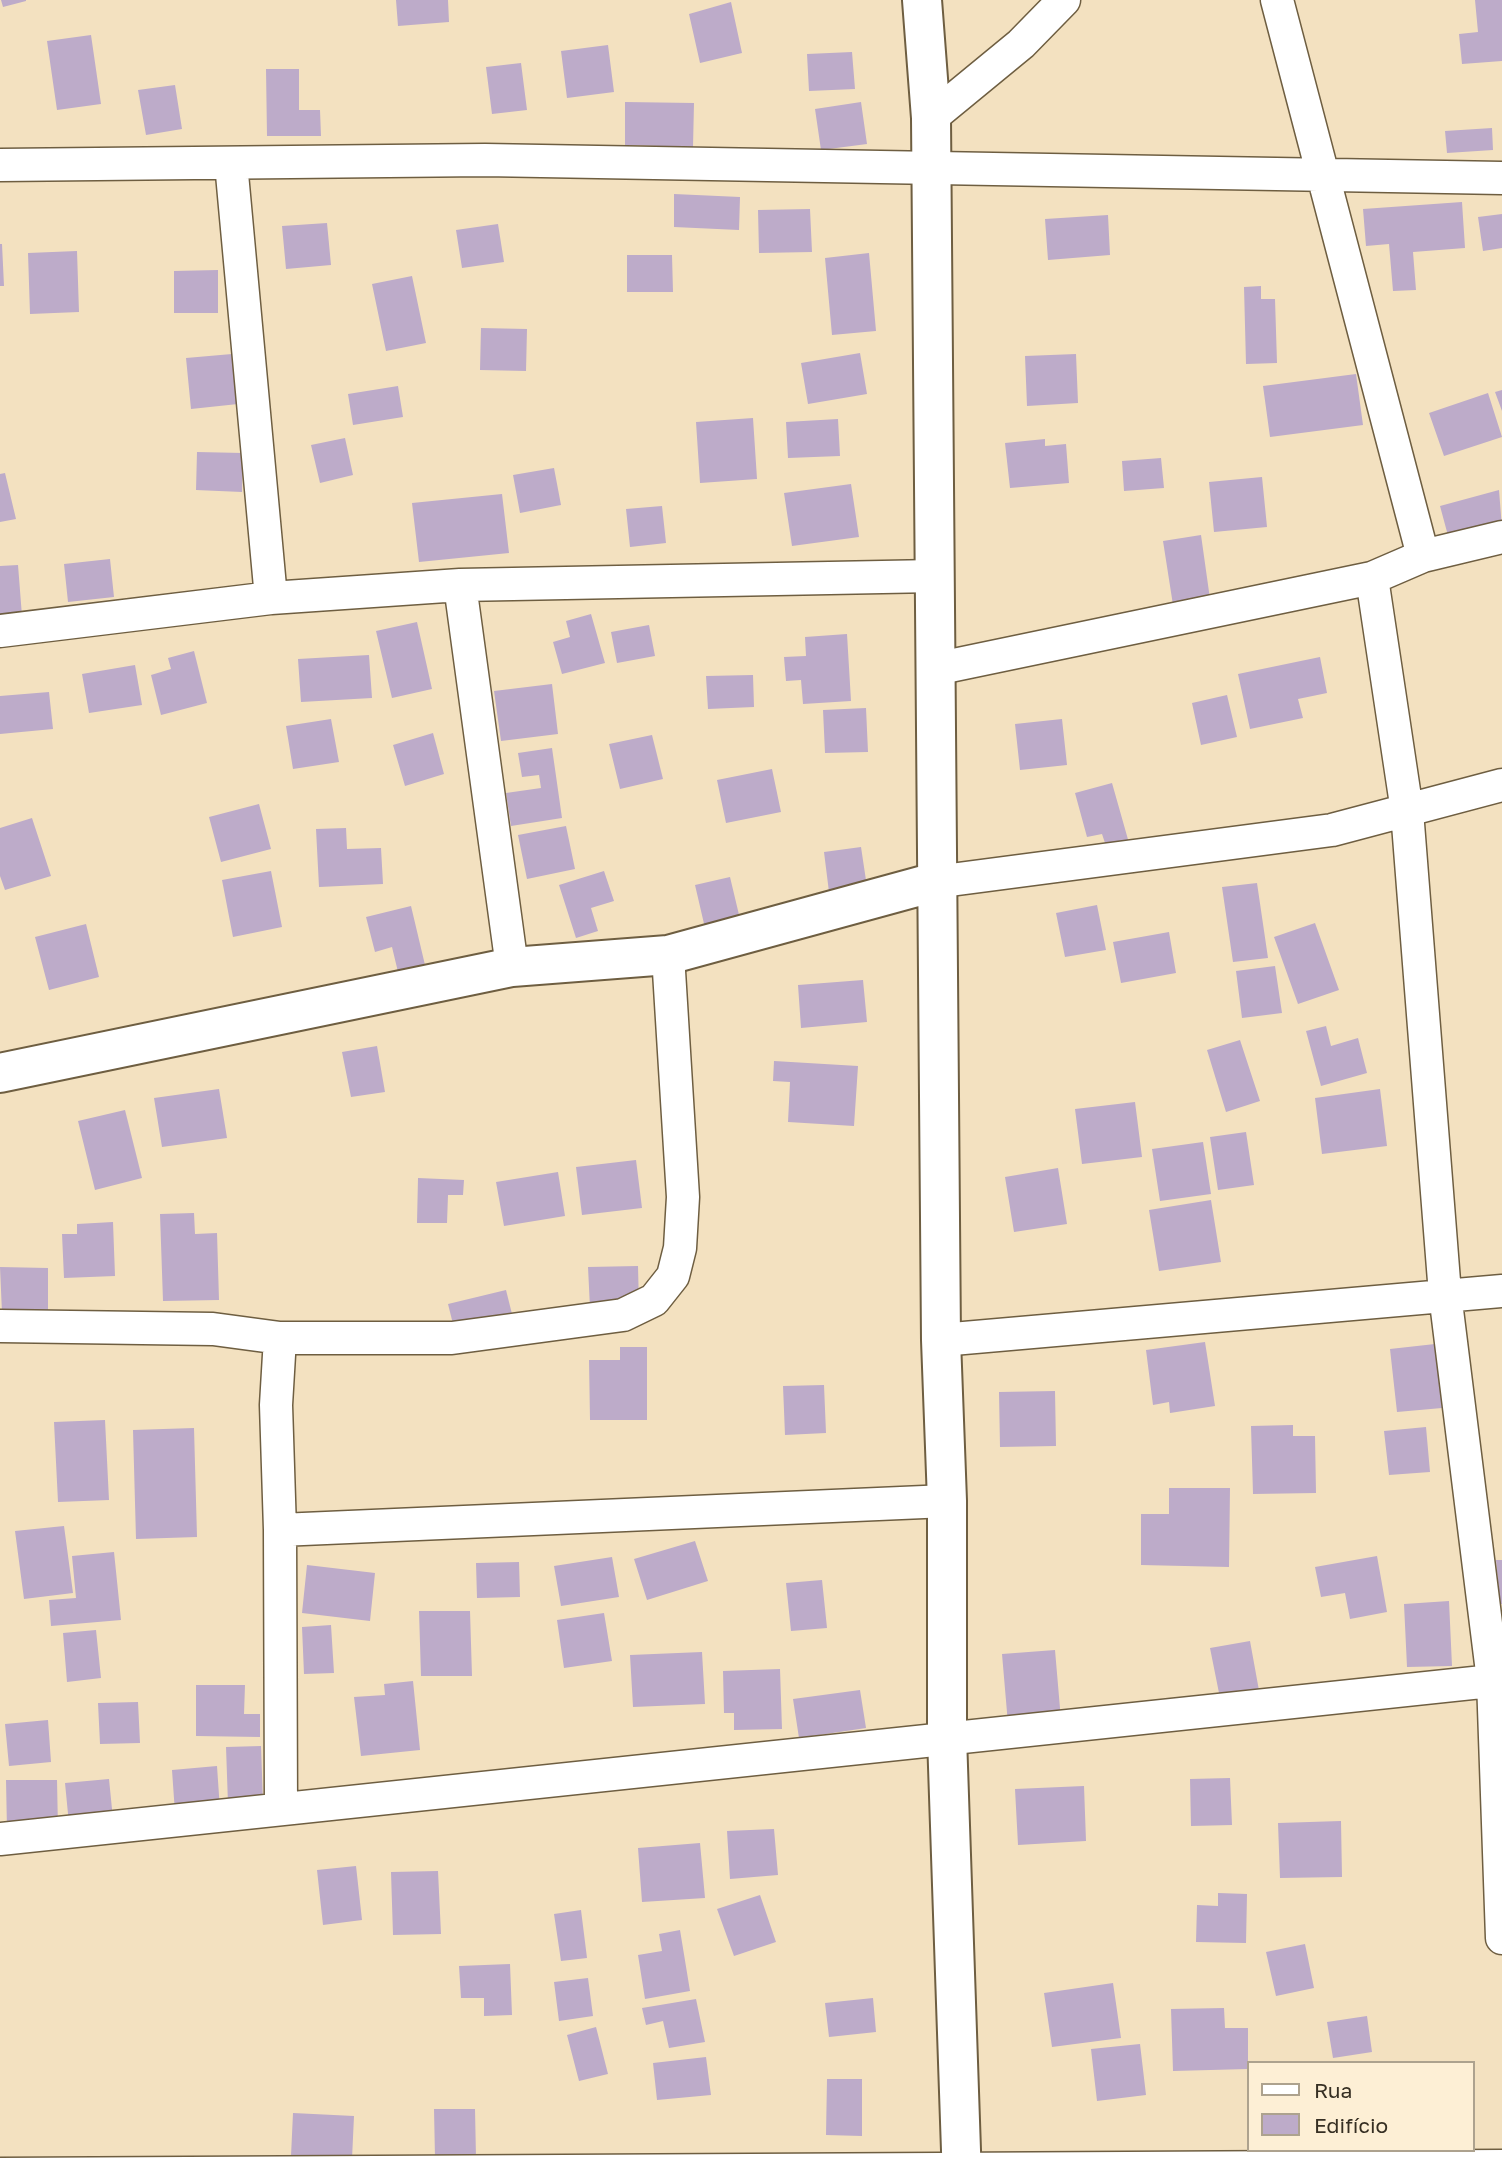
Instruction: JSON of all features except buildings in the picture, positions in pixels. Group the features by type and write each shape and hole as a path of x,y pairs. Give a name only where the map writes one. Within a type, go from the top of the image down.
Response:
{"street":[{"path":"922,0 932,170 935,882 941,1340 947,1501 947,1738 962,2175"},
{"path":"931,118 1021,44 1064,0"},
{"path":"1277,0 1423,556"},
{"path":"0,165 485,160 1502,178"},
{"path":"231,163 271,598"},
{"path":"935,669 1372,578 1423,556 1502,537"},
{"path":"0,631 271,598 460,585 935,576"},
{"path":"1372,578 1407,811 1445,1294 1497,1680 1502,1938"},
{"path":"460,585 512,967"},
{"path":"0,1073 512,967 668,955 935,882 1332,830 1502,785"},
{"path":"0,1326 213,1329 280,1338 452,1338 623,1315 654,1300 673,1276 680,1248 683,1198 668,955"},
{"path":"941,1340 1445,1294 1502,1292"},
{"path":"280,1338 276,1405 280,1530 281,1808"},
{"path":"280,1530 947,1501"},
{"path":"0,1839 1497,1680"},
{"path":"0,2174 215,2177 962,2175 1502,2166"}]}
